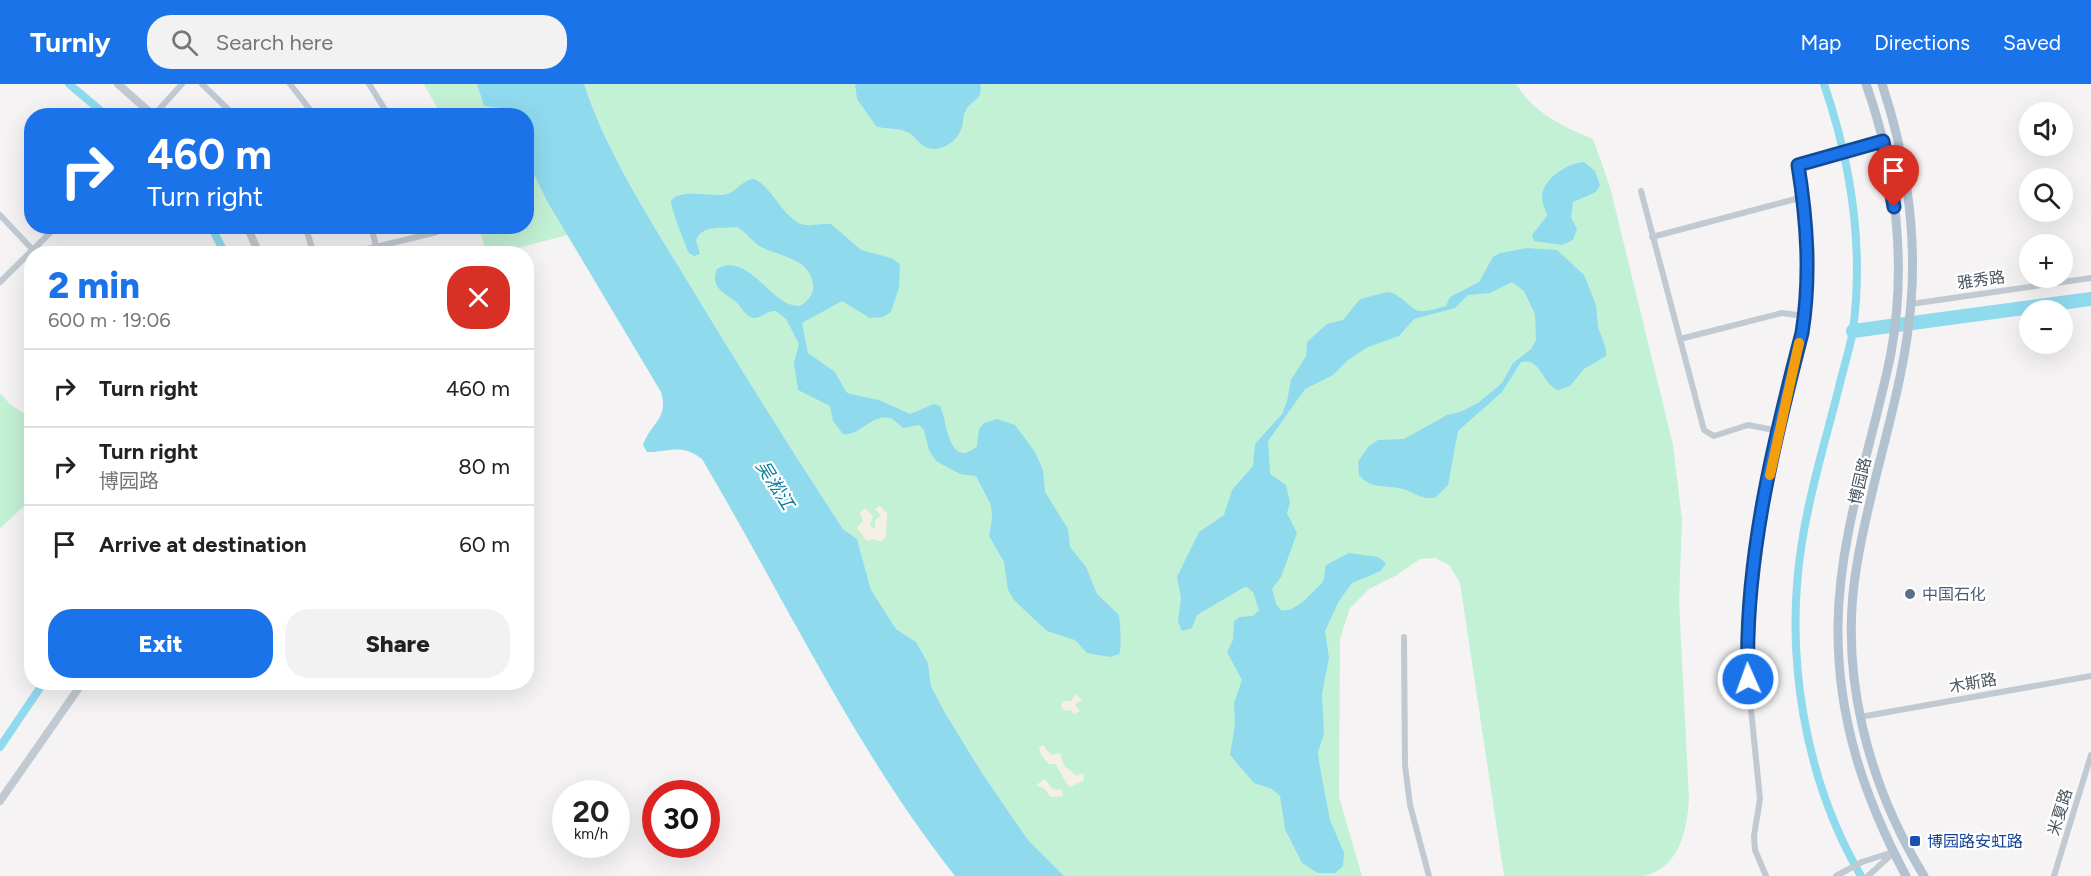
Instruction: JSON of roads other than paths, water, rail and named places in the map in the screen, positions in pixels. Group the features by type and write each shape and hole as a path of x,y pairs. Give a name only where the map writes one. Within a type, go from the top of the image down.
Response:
{"main road":[{"name":"博园路","path":"1866,84 1883,141 1897,245 1897,307 1891,352 1842,565 1838,623 1842,698 1860,774 1893,852 1906,876"},
{"name":"博园路","path":"1882,84 1902,163 1908,199 1912,252 1911,304 1904,351 1857,564 1852,643 1860,717 1869,756 1886,804 1904,844 1924,876"}],"street":[{"path":"118,84 146,108"},
{"path":"160,108 182,84"},
{"path":"202,84 227,108"},
{"path":"291,84 309,108"},
{"path":"369,84 384,108"},
{"path":"1766,876 1755,850 1754,836 1760,799 1751,716 1747,632 1753,556 1804,316 1808,274 1803,197 1798,165 1883,141"},
{"path":"1641,191 1704,430 1714,435 1753,425 1779,432"},
{"path":"1652,237 1803,197"},
{"path":"0,215 29,246"},
{"path":"37,246 49,234"},
{"path":"373,234 376,246 428,234"},
{"path":"0,282 24,259"},
{"name":"雅秀路","path":"1911,304 2091,278"},
{"path":"1680,339 1782,314 1804,316"},
{"path":"1404,637 1405,765 1410,805 1429,876"},
{"name":"木斯路","path":"1860,717 2091,676"},
{"path":"0,801 76,690"},
{"name":"米夏路","path":"2054,876 2091,755"},
{"path":"1836,876 1862,862 1893,852"},
{"path":"1868,876 1893,852"}],"water":[{"name":"吴淞江","path":"477,84 584,84 604,134 642,205 822,497 843,529 857,539 871,590 896,629 916,642 928,663 931,686 944,711 982,773 1028,840 1064,876 955,876 919,827 852,725 702,459 682,450 647,452 643,445 661,415 663,401 661,392 547,201 534,174 534,108 484,106"},
{"path":"855,84 980,84 981,89 979,96 968,106 957,136 950,144 930,149 903,130 876,126 857,99"},
{"path":"1584,162 1595,171 1600,185 1596,192 1573,202 1571,217 1577,229 1573,240 1562,245 1534,241 1532,235 1547,216 1542,197 1546,184 1557,173 1571,165"},
{"path":"754,179 766,188 795,221 805,225 831,224 861,250 891,258 900,264 899,288 891,312 883,317 870,318 842,301 802,323 808,353 835,372 846,392 850,394 879,400 910,414 934,404 940,406 950,440 954,448 960,452 967,452 977,446 979,429 984,423 997,419 1015,425 1035,452 1043,470 1045,492 1068,529 1070,547 1086,567 1097,594 1119,615 1121,641 1119,654 1110,657 1087,653 1075,640 1047,631 1014,600 1008,590 1004,562 989,536 992,518 991,505 976,476 960,474 936,461 929,450 924,430 919,425 903,428 885,417 855,432 843,434 833,421 830,406 798,390 794,363 799,344 786,319 776,311 757,318 751,317 719,289 715,280 717,269 729,265 739,267 750,273 779,298 789,304 800,306 813,291 810,274 805,267 758,245 737,227 708,229 696,240 700,254 694,256 689,253 671,201 675,197 687,194 726,194"},
{"path":"1527,248 1557,250 1584,275 1596,305 1598,327 1606,349 1606,356 1584,369 1570,386 1559,390 1549,383 1533,364 1521,362 1502,392 1458,431 1448,485 1436,497 1426,498 1404,489 1368,483 1359,475 1358,462 1368,447 1378,440 1404,439 1447,415 1460,412 1478,403 1502,383 1513,363 1531,349 1536,340 1535,314 1524,291 1512,282 1490,293 1468,295 1455,308 1414,319 1399,336 1368,347 1348,360 1333,375 1305,389 1268,441 1270,474 1286,485 1290,502 1287,513 1297,533 1281,577 1272,589 1276,604 1281,610 1292,609 1303,602 1323,582 1326,565 1349,553 1378,557 1386,563 1381,571 1352,583 1339,601 1325,631 1329,658 1322,694 1324,734 1318,752 1330,820 1344,853 1343,866 1335,873 1318,873 1302,863 1285,829 1280,796 1272,789 1254,783 1230,755 1235,725 1234,703 1242,680 1227,652 1233,640 1234,621 1240,617 1253,616 1259,610 1253,592 1247,587 1243,588 1197,615 1192,628 1182,631 1178,622 1181,598 1177,577 1199,532 1224,515 1232,490 1253,466 1255,444 1282,414 1291,380 1306,356 1307,342 1327,324 1343,320 1360,299 1387,292 1393,293 1415,310 1425,311 1446,306 1450,297 1479,282 1493,257 1500,253"}],"waterway":[{"path":"69,84 98,108"},
{"path":"1824,84 1841,144 1853,206 1856,237 1856,299 1850,344 1819,464 1802,542 1797,584 1798,671 1803,714 1825,798 1841,838 1861,876"},
{"path":"215,234 221,246"},
{"path":"1853,331 2091,299"},
{"path":"0,747 39,690"}],"place":[{"name":"中国石化","path":"1910,594"},
{"name":"博园路安虹路","path":"1915,841"}]}
